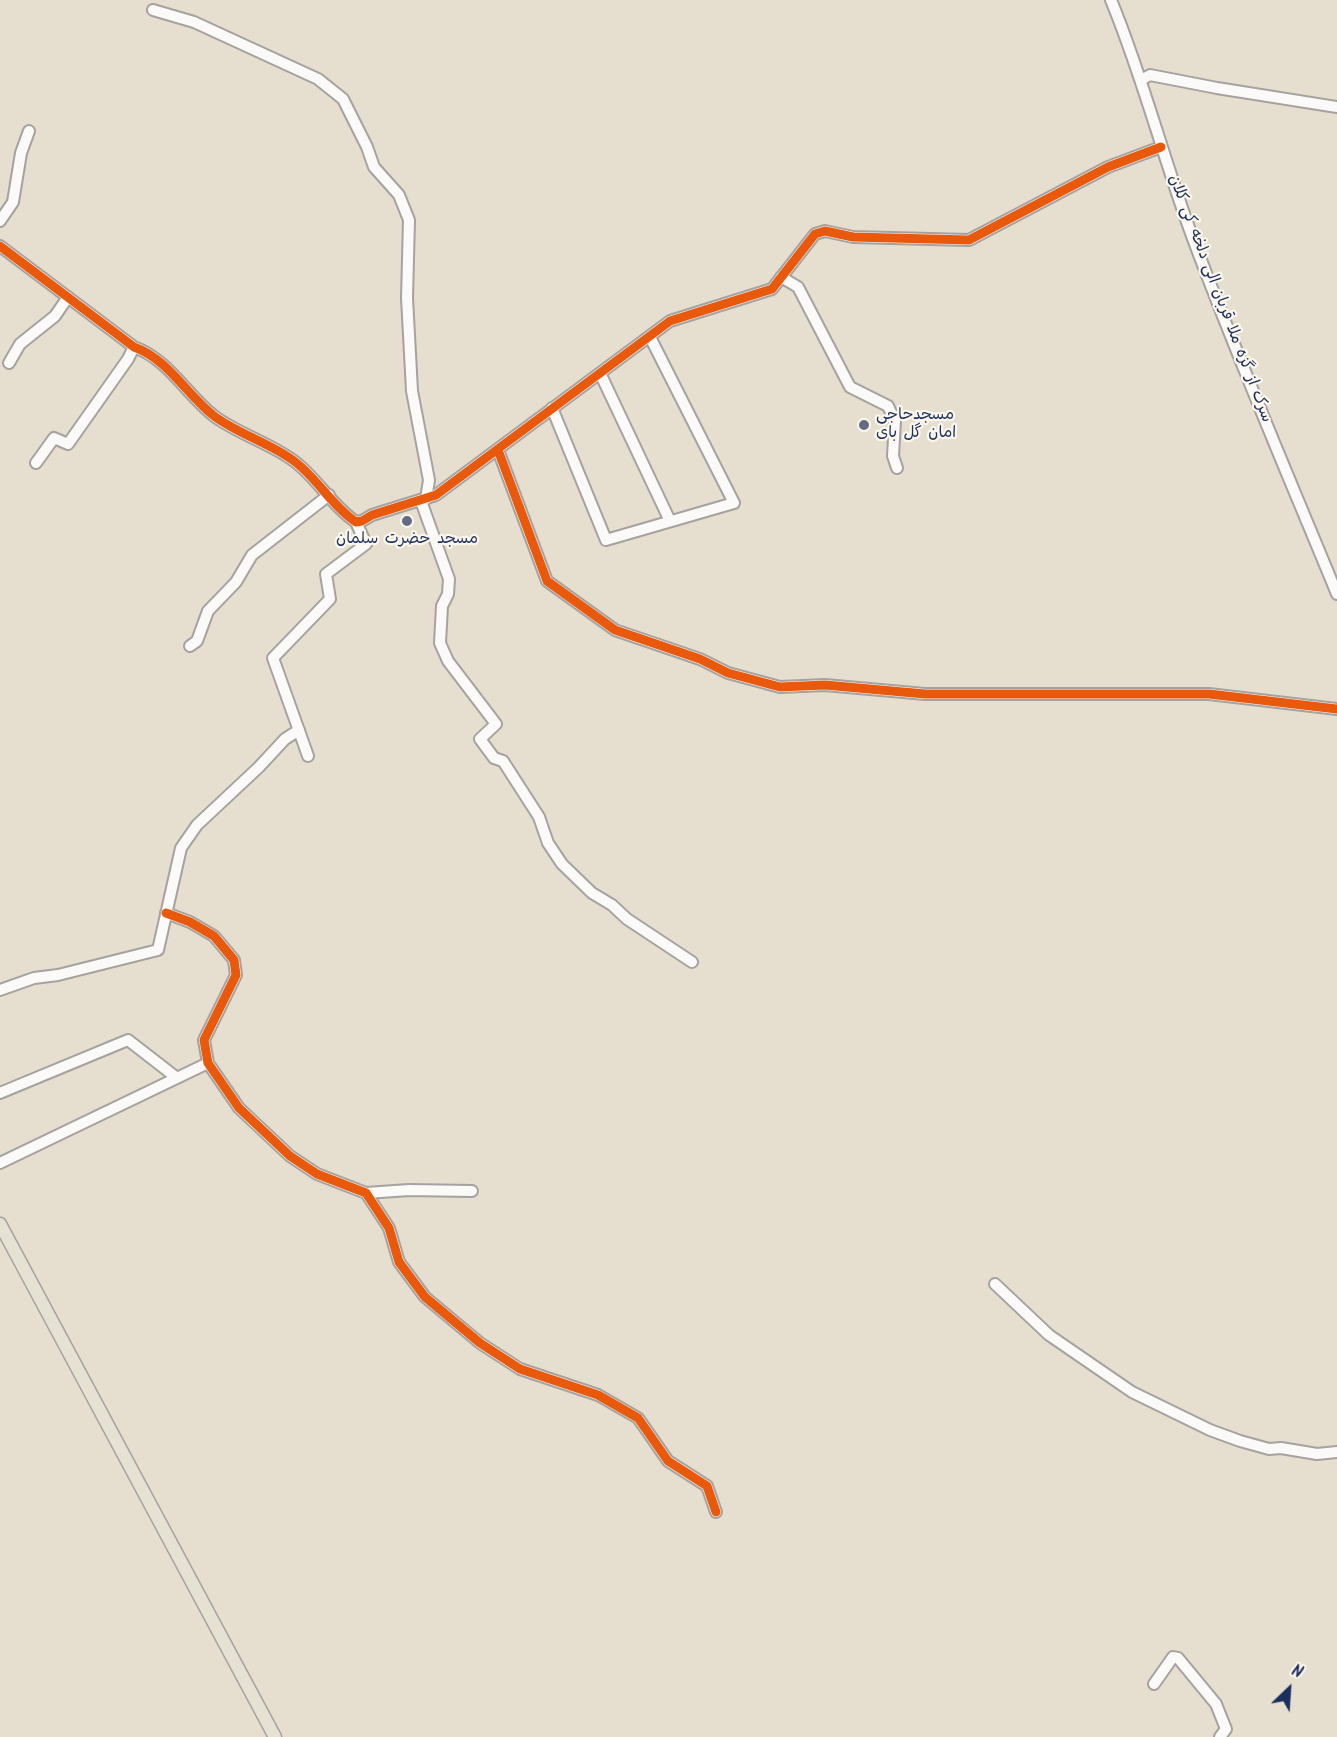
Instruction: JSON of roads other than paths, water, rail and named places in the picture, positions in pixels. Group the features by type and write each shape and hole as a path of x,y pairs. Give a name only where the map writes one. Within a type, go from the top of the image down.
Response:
{"main road":[{"path":"0,1224 275,1737"}],"street":[{"name":"سرک از گزه ملا قربان الی دلخه کی کلان","path":"1111,0 1141,80 1161,147 1192,236 1337,594"},
{"path":"153,10 194,22 318,79 343,99 367,147 374,167 399,195 410,220 406,298 412,391 429,480 424,500 449,579 448,594 442,606 440,643 448,661 496,724 480,739 494,758 502,761 539,817 548,843 562,864 592,893 692,962"},
{"path":"1141,80 1150,75 1337,107"},
{"path":"0,221 13,202 21,153 28,131"},
{"path":"356,522 436,495 670,321 772,289 815,234 825,231 854,237 969,240 1108,167 1161,147"},
{"path":"0,246 134,347 144,350 214,416 294,461 348,517 356,522 366,544 326,574 330,599 273,658 308,756"},
{"path":"782,277 798,287 850,387 888,406 895,421 893,456 897,468"},
{"path":"9,363 20,344 55,316 68,297"},
{"path":"552,408 606,540 734,503 650,337"},
{"path":"36,463 54,438 68,444 134,347"},
{"path":"600,373 670,521"},
{"path":"498,450 547,581 615,630 700,659 728,673 780,687 825,685 925,694 1209,694 1337,709"},
{"path":"190,645 197,641 208,610 236,582 252,555 329,495"},
{"path":"0,990 34,978 58,975 158,950 181,848 197,825 259,767 285,739 299,730"},
{"path":"166,913 190,922 214,936 234,960 236,975 204,1040 208,1063 239,1108 290,1156 317,1174 366,1193 409,1190 472,1191"},
{"path":"0,1092 128,1040 177,1078"},
{"path":"0,1163 208,1063"},
{"path":"366,1193 389,1228 399,1262 425,1297 480,1343 520,1369 598,1395 638,1418 668,1461 707,1486 716,1512"},
{"path":"995,1284 1049,1335 1132,1392 1210,1430 1240,1441 1269,1449 1281,1448 1317,1454 1337,1452"},
{"path":"1155,1684 1173,1657 1178,1658 1216,1704 1226,1730 1220,1737"}],"place":[{"name":"مسجدحاجی امان گل بای","path":"864,425"},
{"name":"مسجد حضرت سلمان","path":"407,521"}]}
